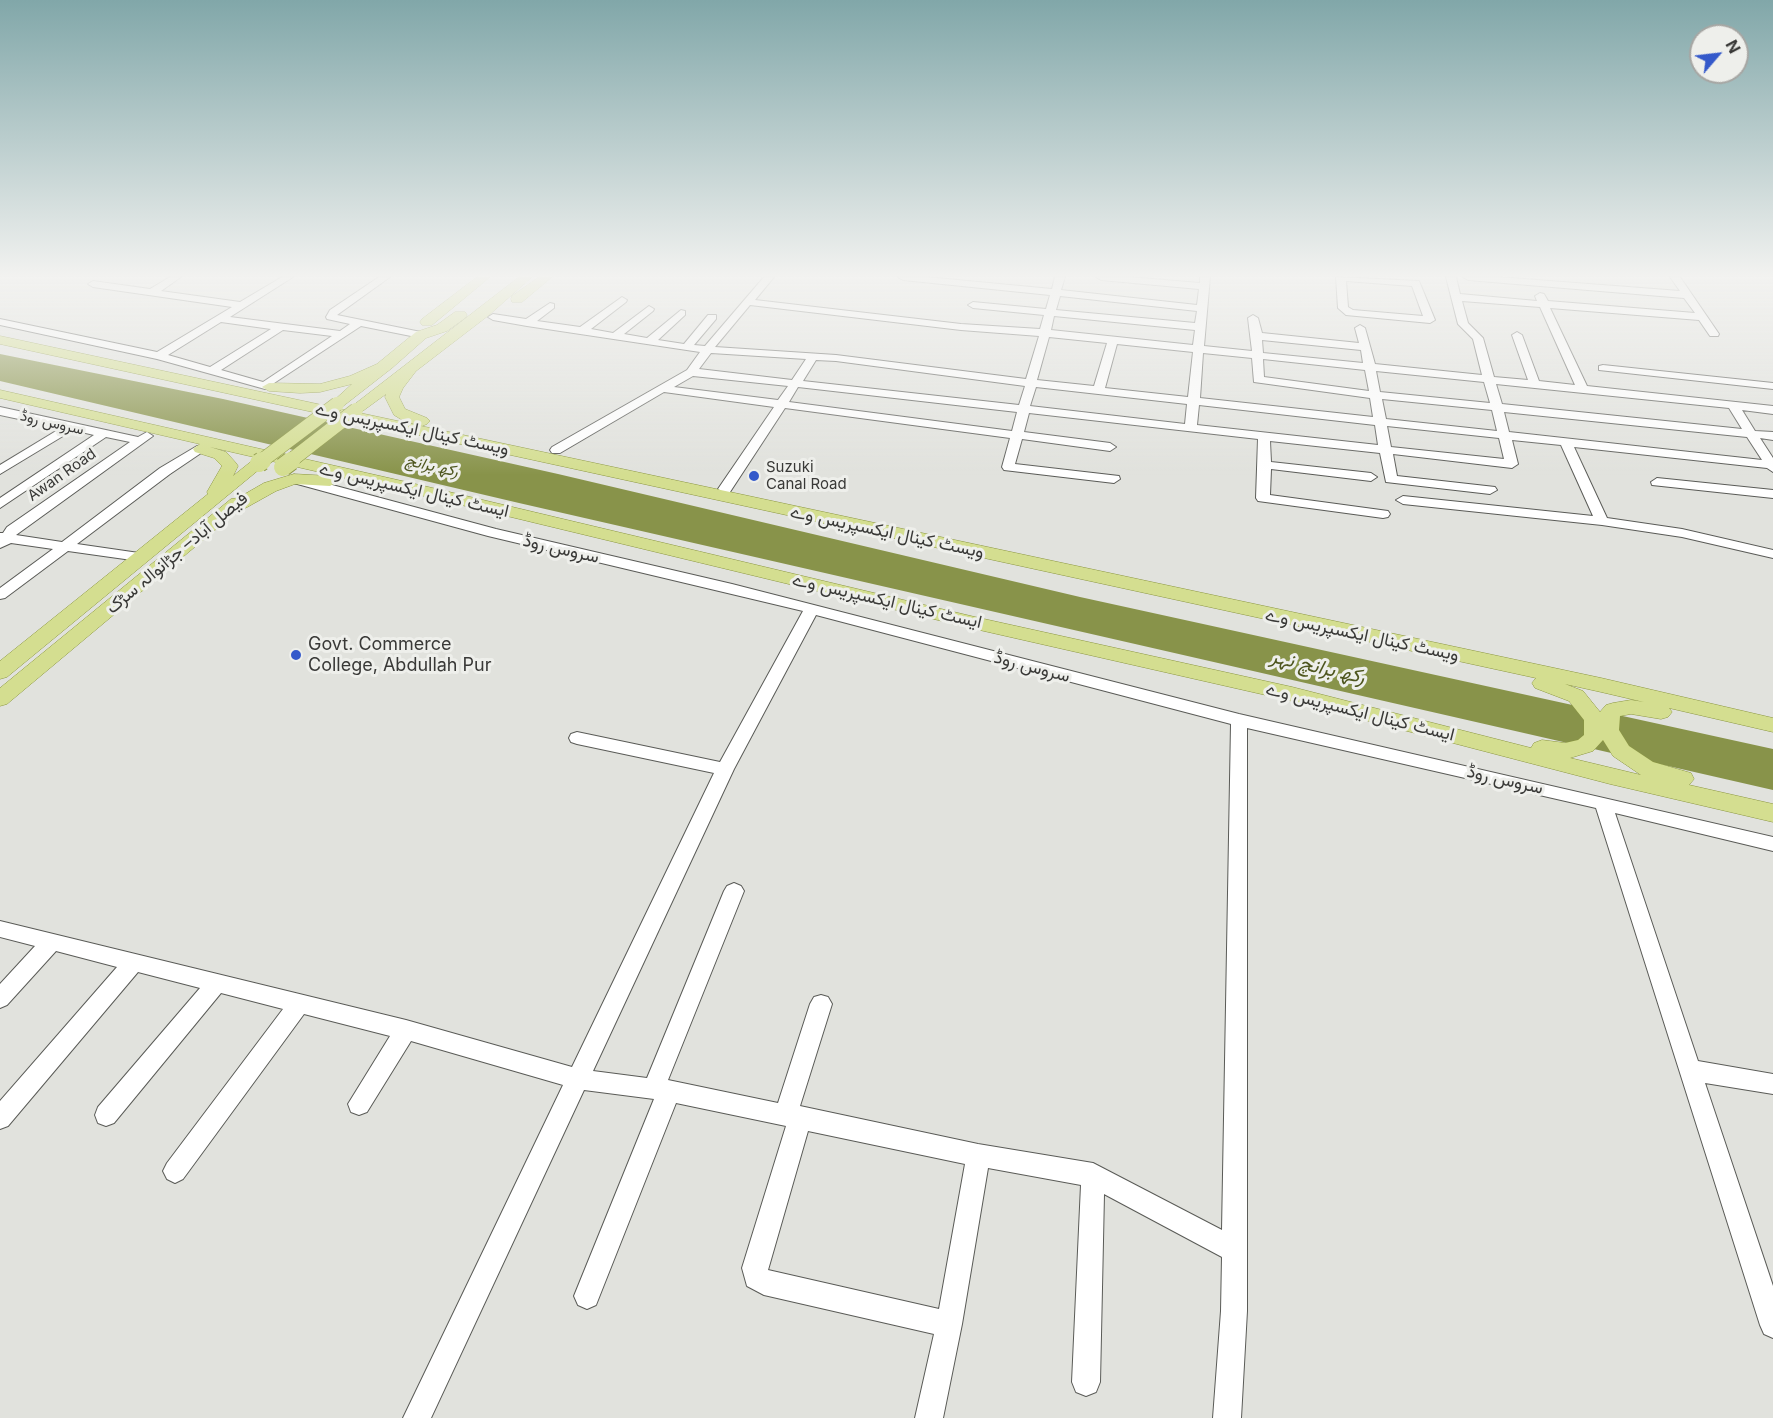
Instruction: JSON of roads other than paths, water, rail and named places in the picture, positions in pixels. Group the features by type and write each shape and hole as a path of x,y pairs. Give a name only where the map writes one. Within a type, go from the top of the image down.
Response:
{"main road":[{"name":"ویسٹ کینال ایکسپریس وے","path":"15,343 1601,685 1773,725"},
{"path":"18,343 265,386 300,389 320,388 355,379 387,365 413,343"},
{"path":"443,343 414,364 396,387 392,397 399,412 409,418 724,489 860,526"},
{"name":"فیصل آباد– جڑانوالہ سڑک","path":"0,699 226,512 288,473 356,410 414,364"},
{"name":"فیصل آباد– جڑانوالہ سڑک","path":"0,672 139,557 387,365"},
{"path":"0,395 79,426 201,449 220,455 230,466 205,507"},
{"name":"ایسٹ کینال ایکسپریس وے","path":"0,395 424,491 975,623 1292,694 1610,776 1773,813"},
{"path":"288,473 713,570 975,623"},
{"path":"1292,694 1553,750 1572,750 1585,746 1594,738 1596,728 1590,713 1575,696 1547,684 1306,623"},
{"path":"1773,732 1643,708 1624,707 1614,710 1609,715 1608,730 1621,751 1632,760 1658,772 1773,804"}],"street":[{"path":"99,343 159,356 265,386 328,343"},
{"path":"159,356 180,343"},
{"path":"212,371 256,343"},
{"path":"663,343 708,350 813,357 1772,466"},
{"path":"687,347 690,343"},
{"path":"556,450 692,372 714,343"},
{"path":"1042,343 1008,468 1114,479"},
{"path":"1099,390 1112,343"},
{"path":"1143,343 1773,410"},
{"path":"1191,427 1199,343"},
{"path":"1257,343 1258,380 1376,395 1495,405 1773,436"},
{"path":"1328,343 1366,347"},
{"path":"1365,343 1391,479 1490,490"},
{"path":"692,372 1512,464 1479,343"},
{"path":"1520,343 1534,385"},
{"path":"1561,343 1583,390"},
{"path":"724,489 813,357"},
{"path":"1603,368 1773,386"},
{"path":"664,389 1110,447"},
{"path":"1733,405 1772,466"},
{"name":"سروس روڈ","path":"0,411 79,426 103,435 143,439"},
{"path":"0,470 79,426"},
{"path":"0,504 103,435"},
{"path":"1264,435 1263,498 1383,514"},
{"name":"Awan Road","path":"3,539 12,530 143,439"},
{"path":"1566,442 1602,521"},
{"path":"0,595 165,471 201,449"},
{"path":"1265,465 1371,477"},
{"name":"سروس روڈ","path":"288,473 493,533 732,588 1239,720 1603,802 1773,844"},
{"path":"1657,482 1773,494"},
{"path":"1403,500 1602,521 1682,533 1773,554"},
{"path":"3,539 139,557"},
{"path":"417,1418 726,769 811,610"},
{"path":"1227,1418 1234,1311 1239,720"},
{"path":"577,738 726,769"},
{"path":"1603,802 1773,1325"},
{"path":"587,1296 734,891"},
{"path":"0,929 406,1030 578,1079 661,1089 978,1155 1093,1175 1235,1250"},
{"path":"0,999 52,942"},
{"path":"0,1118 134,962"},
{"path":"106,1115 217,983"},
{"path":"175,1171 300,1004"},
{"path":"821,1004 755,1268 756,1277 764,1282 949,1324"},
{"path":"359,1104 406,1030"},
{"path":"1691,1070 1773,1084"},
{"path":"929,1418 949,1324 978,1155"},
{"path":"1086,1382 1093,1175"}],"water":[{"path":"0,354 223,399 558,474 1080,597 1773,749 1773,790 519,503 0,381"}],"place":[{"name":"Suzuki Canal Road","path":"754,476"},
{"name":"Govt. Commerce College, Abdullah Pur","path":"296,655"}],"water label":[{"name":"رکھ برانچ","path":"432,466"},
{"name":"رکھ برانچ نہر","path":"1318,667"}]}
